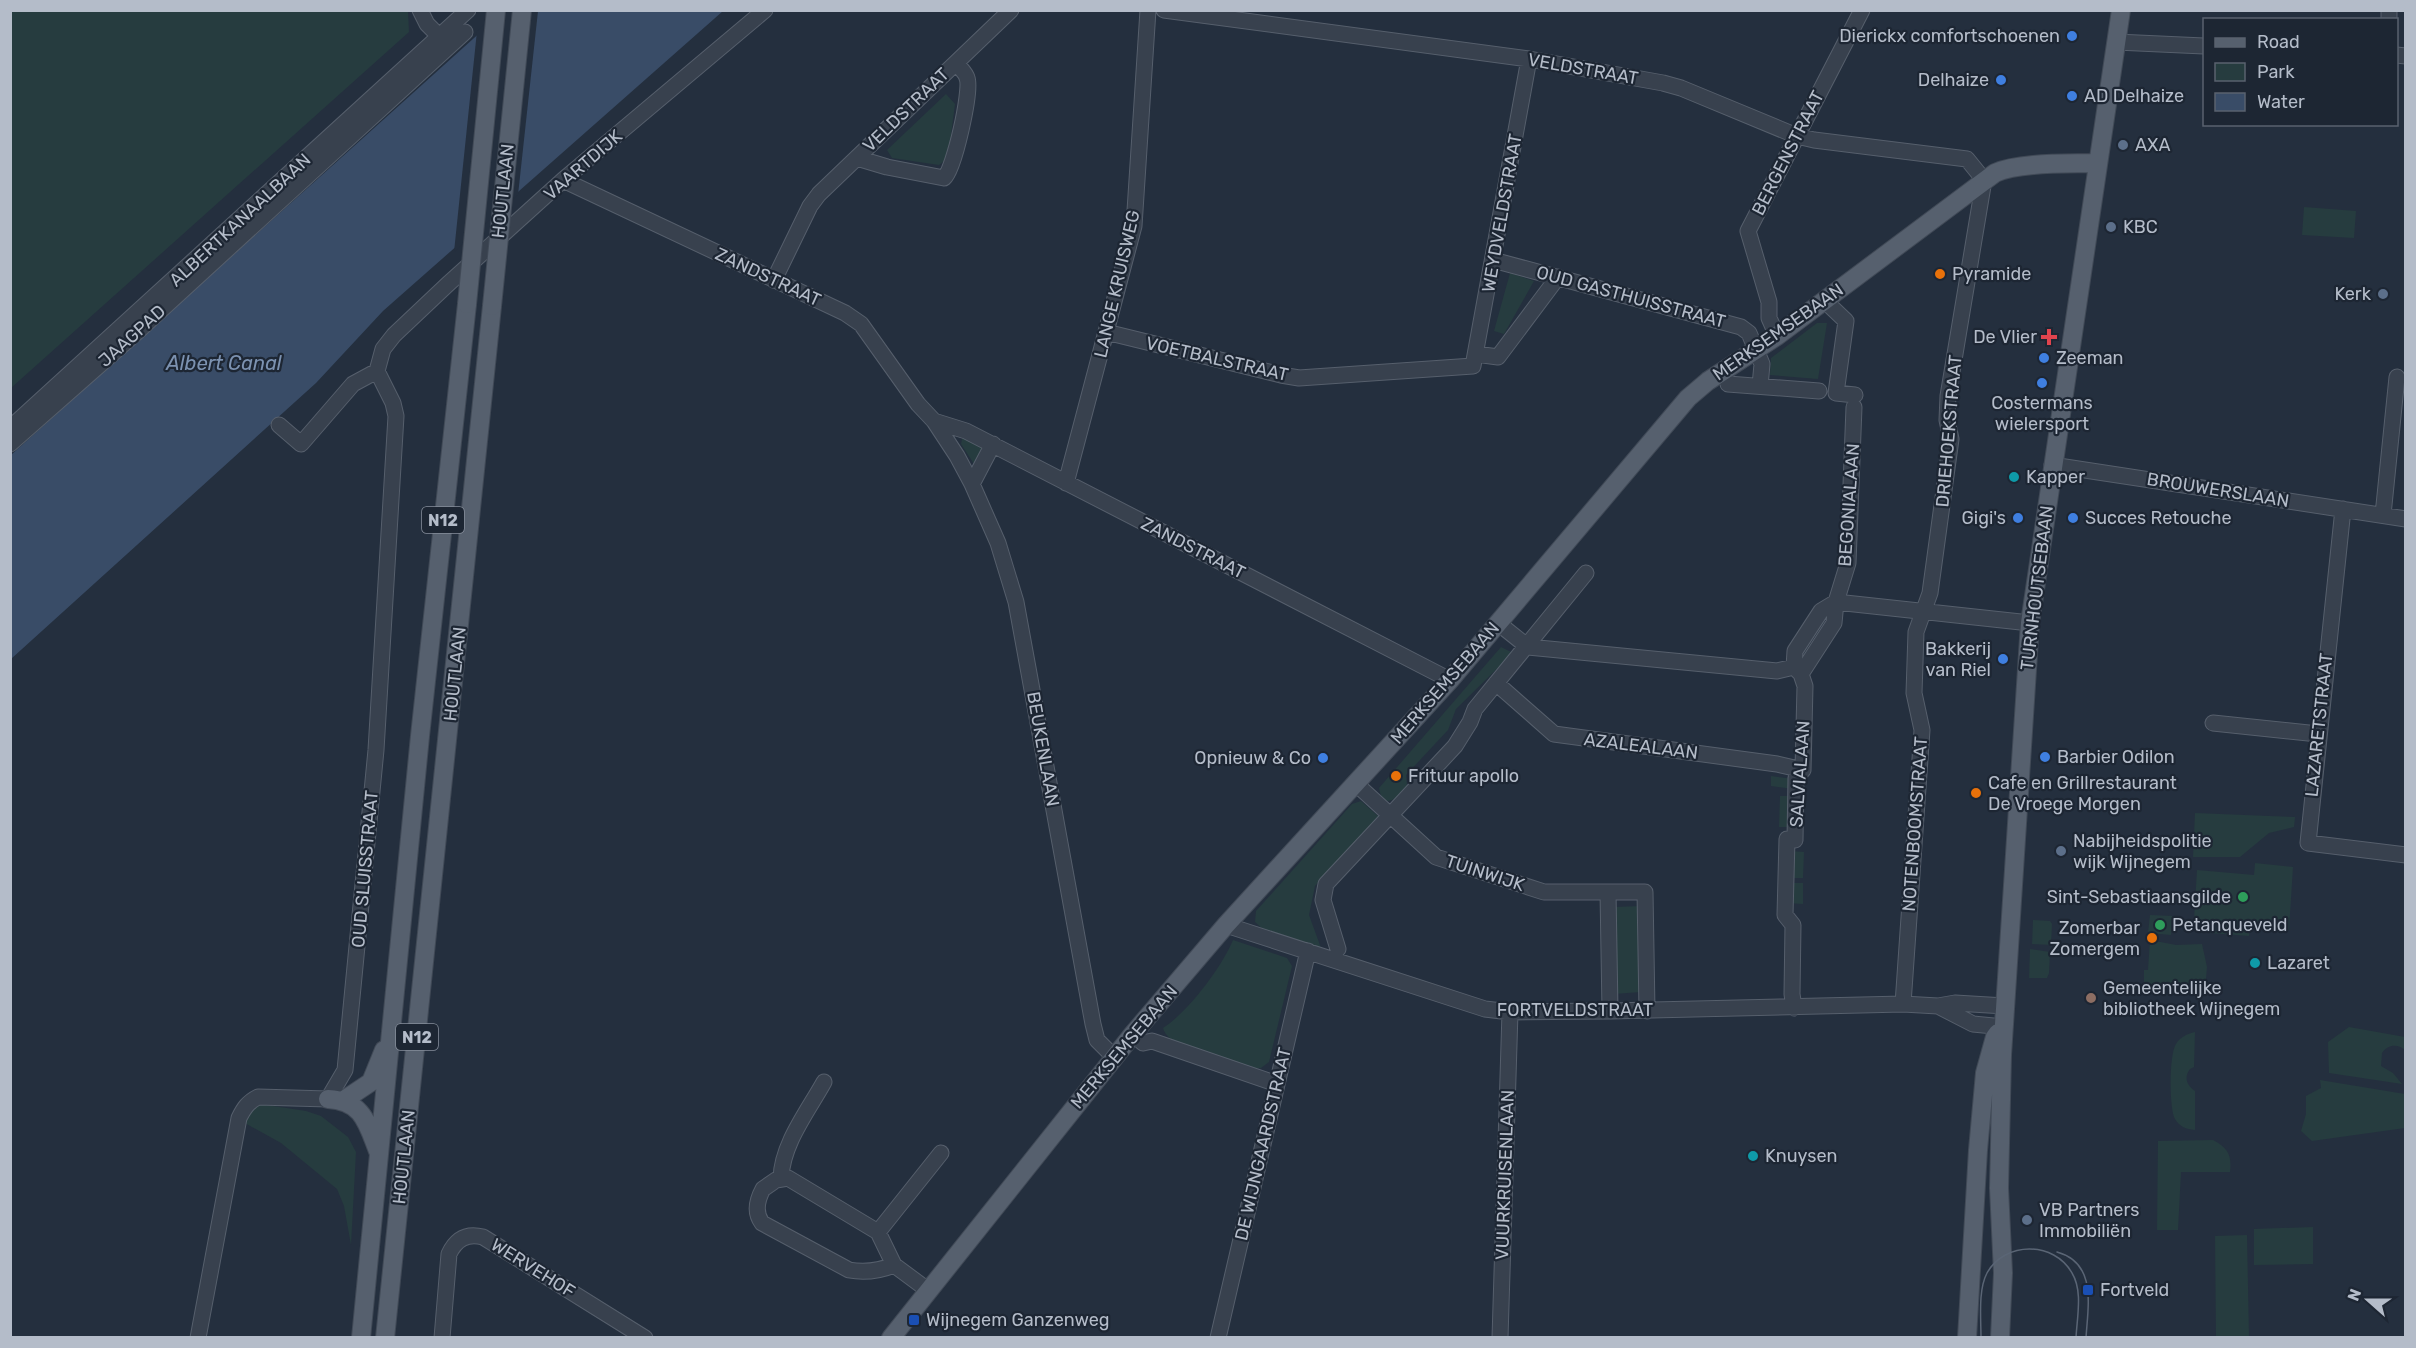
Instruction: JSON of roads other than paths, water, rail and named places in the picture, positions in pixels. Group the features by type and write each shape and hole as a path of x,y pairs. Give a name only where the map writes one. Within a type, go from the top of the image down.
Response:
{"main road":[{"name":"HOUTLAAN","path":"361,1338 420,736 496,10"},
{"name":"HOUTLAAN","path":"386,1338 522,10"},
{"name":"TURNHOUTSEBAAN","path":"2000,1338 2003,1273 1999,1188 2004,1027 2030,623 2121,10"},
{"name":"MERKSEMSEBAAN","path":"891,1338 1133,1034 1226,925 1450,680 1688,398 1777,336 1984,180 2003,169 2097,162"},
{"name":"TURNHOUTSEBAAN","path":"1967,1338 1985,1073 1995,1037 2004,1027"},
{"path":"336,1100 371,1082 392,1029"},
{"path":"336,1100 356,1107 363,1116 380,1156"},
{"path":"1978,1150 2000,1151"}],"street":[{"path":"420,10 427,24 439,36"},
{"name":"ALBERTKANAALBAAN","path":"10,428 468,10"},
{"name":"VAARTDIJK","path":"377,370 383,349 405,324 563,180 765,10"},
{"name":"VELDSTRAAT","path":"774,280 810,206 819,194 1011,10"},
{"name":"LANGE KRUISWEG","path":"1066,483 1134,226 1148,10"},
{"name":"VELDSTRAAT","path":"1164,10 1529,59 1663,82 1797,136 1967,159 1984,180"},
{"name":"BERGENSTRAAT","path":"1777,336 1769,318 1769,302 1748,231 1862,10"},
{"name":"JAAGPAD","path":"10,444 465,32"},
{"path":"2116,42 2203,46"},
{"name":"WEYDVELDSTRAAT","path":"1474,360 1529,59"},
{"name":"VELDSTRAAT","path":"857,158 923,175 944,178 950,174 968,92 967,78 956,63"},
{"name":"ZANDSTRAAT","path":"563,180 845,313 861,324 918,404 934,421 972,484"},
{"name":"DRIEHOEKSTRAAT","path":"1923,611 1930,593 1951,439 1947,420 1948,396 1984,180"},
{"name":"OUD GASTHUISSTRAAT","path":"1493,260 1741,327 1749,333 1755,350"},
{"name":"VOETBALSTRAAT","path":"1106,332 1299,378 1474,360 1498,357 1558,277"},
{"name":"BEGONIALAAN","path":"1824,300 1846,321 1836,393 1855,401 1848,563 1836,602"},
{"path":"1755,350 1762,364 1760,386"},
{"path":"279,425 301,444 353,384 377,370"},
{"name":"OUD SLUISSTRAAT","path":"336,1100 345,1070 376,750 396,416 393,403 377,370"},
{"path":"2383,515 2392,446 2397,376"},
{"path":"1728,384 1819,391"},
{"name":"ZANDSTRAAT","path":"934,421 966,431 993,444 1450,680"},
{"path":"972,484 993,444"},
{"name":"BROUWERSLAAN","path":"2052,465 2406,519"},
{"name":"BEUKENLAAN","path":"972,484 998,543 1016,602 1093,1024 1097,1040 1114,1057"},
{"name":"LAZARETSTRAAT","path":"2343,510 2308,843 2406,855"},
{"path":"1338,949 1323,900 1326,884 1455,746 1475,709 1528,647 1586,573"},
{"path":"1498,623 1528,647 1777,671 1797,670 1795,651 1821,611 1836,602 2030,623"},
{"name":"NOTENBOOMSTRAAT","path":"1904,1004 1922,730 1914,693 1916,632 1923,611"},
{"name":"SALVIALAAN","path":"1794,1008 1792,994 1793,925 1785,915 1787,839 1795,840 1796,778 1803,771 1805,686 1797,670"},
{"name":"AZALEALAAN","path":"1496,683 1554,734 1777,764 1803,771"},
{"path":"2213,723 2318,734"},
{"name":"TUINWIJK","path":"1355,783 1436,857 1544,892 1646,892 1647,1011"},
{"path":"1608,892 1610,1011"},
{"name":"FORTVELDSTRAAT","path":"1226,925 1485,1009 1510,1012 1904,1004 1938,1006 1955,1003 2005,1006"},
{"name":"DE WIJNGAARDSTRAAT","path":"1218,1338 1308,951"},
{"name":"FORTVELDSTRAAT","path":"1938,1006 1974,1024 2004,1027"},
{"name":"VUURKRUISENLAAN","path":"1500,1338 1510,1012"},
{"path":"1133,1034 1143,1043 1152,1041 1277,1084"},
{"path":"781,1178 782,1163 790,1144 824,1082"},
{"path":"198,1338 239,1118 243,1110 248,1102 258,1097 336,1100"},
{"path":"878,1232 941,1153"},
{"path":"894,1265 881,1270 860,1272 849,1270 762,1223 758,1215 762,1189 781,1178 788,1178 878,1232 894,1265 928,1291"},
{"name":"WERVEHOF","path":"442,1338 449,1254 455,1242 472,1234 483,1237 645,1338"},
{"path":"443,1318 454,1338"}],"water":[{"name":"Albert Canal","path":"504,11 723,11 383,311 316,383 11,659 11,455"}],"tram line":[{"path":"1981,1338 1981,1296 1987,1273 1995,1262 2005,1255 2017,1250 2030,1249 2042,1250 2054,1255 2064,1262 2072,1273 2078,1296 2076,1338"},
{"path":"2057,1252 2079,1265 2084,1275 2088,1299 2086,1338"}],"place":[{"name":"Dierickx comfortschoenen","path":"2072,36"},
{"name":"Delhaize","path":"2001,80"},
{"name":"AD Delhaize","path":"2072,96"},
{"name":"AXA","path":"2123,145"},
{"name":"KBC","path":"2111,227"},
{"name":"Pyramide","path":"1940,274"},
{"name":"Kerk","path":"2383,294"},
{"name":"De Vlier","path":"2049,337"},
{"name":"Zeeman","path":"2044,358"},
{"name":"Costermans wielersport","path":"2042,383"},
{"name":"Kapper","path":"2014,477"},
{"name":"Gigi's","path":"2018,518"},
{"name":"Succes Retouche","path":"2073,518"},
{"name":"Bakkerij van Riel","path":"2003,659"},
{"name":"Barbier Odilon","path":"2045,757"},
{"name":"Opnieuw & Co","path":"1323,758"},
{"name":"Frituur apollo","path":"1396,776"},
{"name":"Cafe en Grillrestaurant De Vroege Morgen","path":"1976,793"},
{"name":"Nabijheidspolitie wijk Wijnegem","path":"2061,851"},
{"name":"Sint-Sebastiaansgilde","path":"2243,897"},
{"name":"Petanqueveld","path":"2160,925"},
{"name":"Zomerbar Zomergem","path":"2152,938"},
{"name":"Lazaret","path":"2255,963"},
{"name":"Gemeentelijke bibliotheek Wijnegem","path":"2091,998"},
{"name":"Knuysen","path":"1753,1156"},
{"name":"VB Partners Immobiliën","path":"2027,1220"},
{"name":"Fortveld","path":"2088,1290"},
{"name":"Wijnegem Ganzenweg","path":"914,1320"}]}
